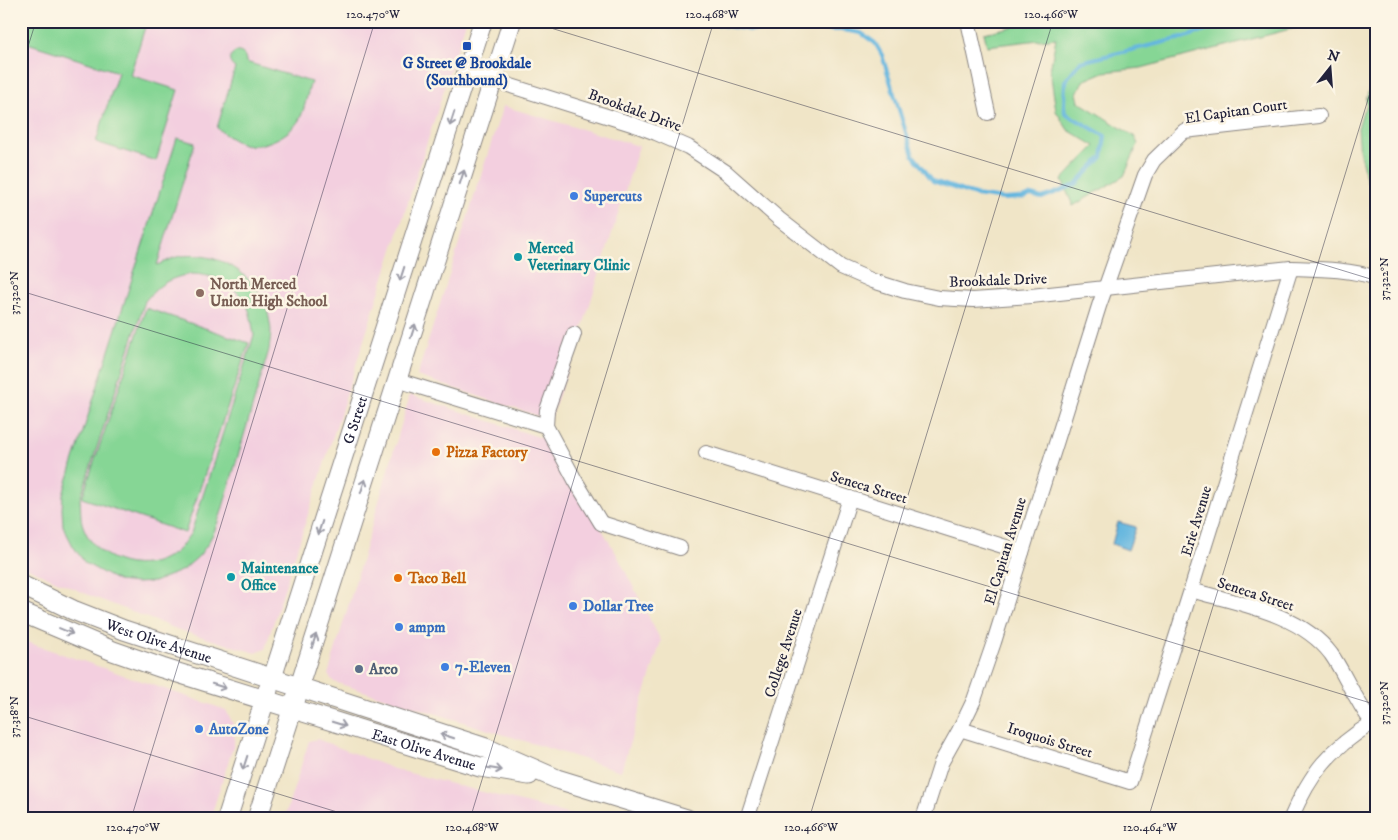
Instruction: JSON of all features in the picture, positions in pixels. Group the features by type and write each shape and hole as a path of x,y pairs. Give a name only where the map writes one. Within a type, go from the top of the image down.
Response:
{"main road":[{"name":"West Olive Avenue","path":"21,585 73,610 124,630 299,688"},
{"path":"21,598 58,612 73,610"},
{"name":"West Olive Avenue","path":"21,612 113,651 293,709"},
{"name":"G Street","path":"227,819 272,679"},
{"name":"G Street","path":"257,819 299,688"},
{"name":"East Olive Avenue","path":"299,688 486,748 557,779 687,819"},
{"name":"East Olive Avenue","path":"293,709 480,767 557,779"}],"street":[{"name":"G Street","path":"272,679 483,21"},
{"name":"G Street","path":"299,688 512,21"},
{"path":"968,21 988,113"},
{"name":"Brookdale Drive","path":"466,72 635,125 688,147 726,172 779,219 841,267 905,292 939,298 973,300 1031,296 1291,268 1331,269 1377,278"},
{"name":"El Capitan Court","path":"1106,288 1145,175 1154,160 1184,131 1319,116"},
{"name":"Erie Avenue","path":"1130,782 1291,268"},
{"name":"El Capitan Avenue","path":"923,819 941,763 974,700 994,642 1098,306 1106,288"},
{"path":"574,334 548,410 546,426 574,480 601,523 680,548"},
{"path":"370,371 546,426"},
{"name":"Seneca Street","path":"706,453 1022,552"},
{"name":"College Avenue","path":"747,819 850,498"},
{"name":"Seneca Street","path":"1191,590 1272,613 1298,625 1315,637 1330,653 1342,671 1355,697 1374,726"},
{"path":"1291,818 1301,794 1331,753 1350,736 1374,726"},
{"name":"Iroquois Street","path":"960,729 1130,782"}],"shaded area":[{"name":"North Merced Union High School","path":"21,21 466,21 265,649 256,653 179,630 91,596 21,565"},
{"path":"503,106 639,146 585,320 550,420 417,376"},
{"path":"410,395 548,440 616,553 661,641 621,771 334,682 328,675"},
{"path":"21,640 226,710 235,728 234,744 210,819 21,819"},
{"path":"317,739 394,769 587,819 284,819 309,741"}],"green space":[{"path":"21,21 147,21 130,75 178,90 156,161 96,142 118,72 21,41"},
{"path":"1038,21 1321,21 1141,68 1104,72 1083,81 1077,93 1079,102 1134,136 1138,144 1124,176 1073,206 1062,180 1095,146 1068,130 1056,111 1050,70 1056,38 987,46 984,33"},
{"path":"1340,21 1377,21 1377,43 1375,35 1368,28"},
{"path":"235,52 243,54 246,62 311,82 299,120 290,131 277,139 262,144 248,145 235,141 217,128 235,68 231,65 230,60"},
{"path":"1377,61 1377,191 1367,181 1360,154 1358,128 1366,107 1366,100"},
{"path":"177,138 195,143 157,265 172,258 182,256 213,258 227,264 251,282 260,294 266,308 271,330 269,350 221,514 207,545 199,556 183,570 154,582 118,581 85,563 73,546 63,526 63,494","holes":["189,274 198,274 222,281 241,296 248,307 254,335 191,533 175,553 155,562 130,564 118,561 107,555 89,538 82,523 80,499 145,301 155,290 169,280"]},
{"path":"146,308 249,343 185,533 82,498"}],"water":[{"path":"1118,522 1136,527 1128,550 1112,544"}],"waterway":[{"path":"698,21 751,30 843,30 861,33 875,43 882,55 913,155 933,181 975,195 1004,199 1022,198 1031,195 1042,198 1075,185 1102,157 1105,136 1065,113 1065,81 1080,62 1182,38 1237,21"}],"place":[{"name":"G Street @ Brookdale (Southbound)","path":"467,46"},
{"name":"Supercuts","path":"574,196"},
{"name":"Merced Veterinary Clinic","path":"518,257"},
{"name":"North Merced Union High School","path":"200,293"},
{"name":"Pizza Factory","path":"436,452"},
{"name":"Maintenance Office","path":"231,577"},
{"name":"Taco Bell","path":"398,578"},
{"name":"Dollar Tree","path":"573,606"},
{"name":"ampm","path":"399,627"},
{"name":"7-Eleven","path":"445,667"},
{"name":"Arco","path":"359,669"},
{"name":"AutoZone","path":"199,729"}]}
